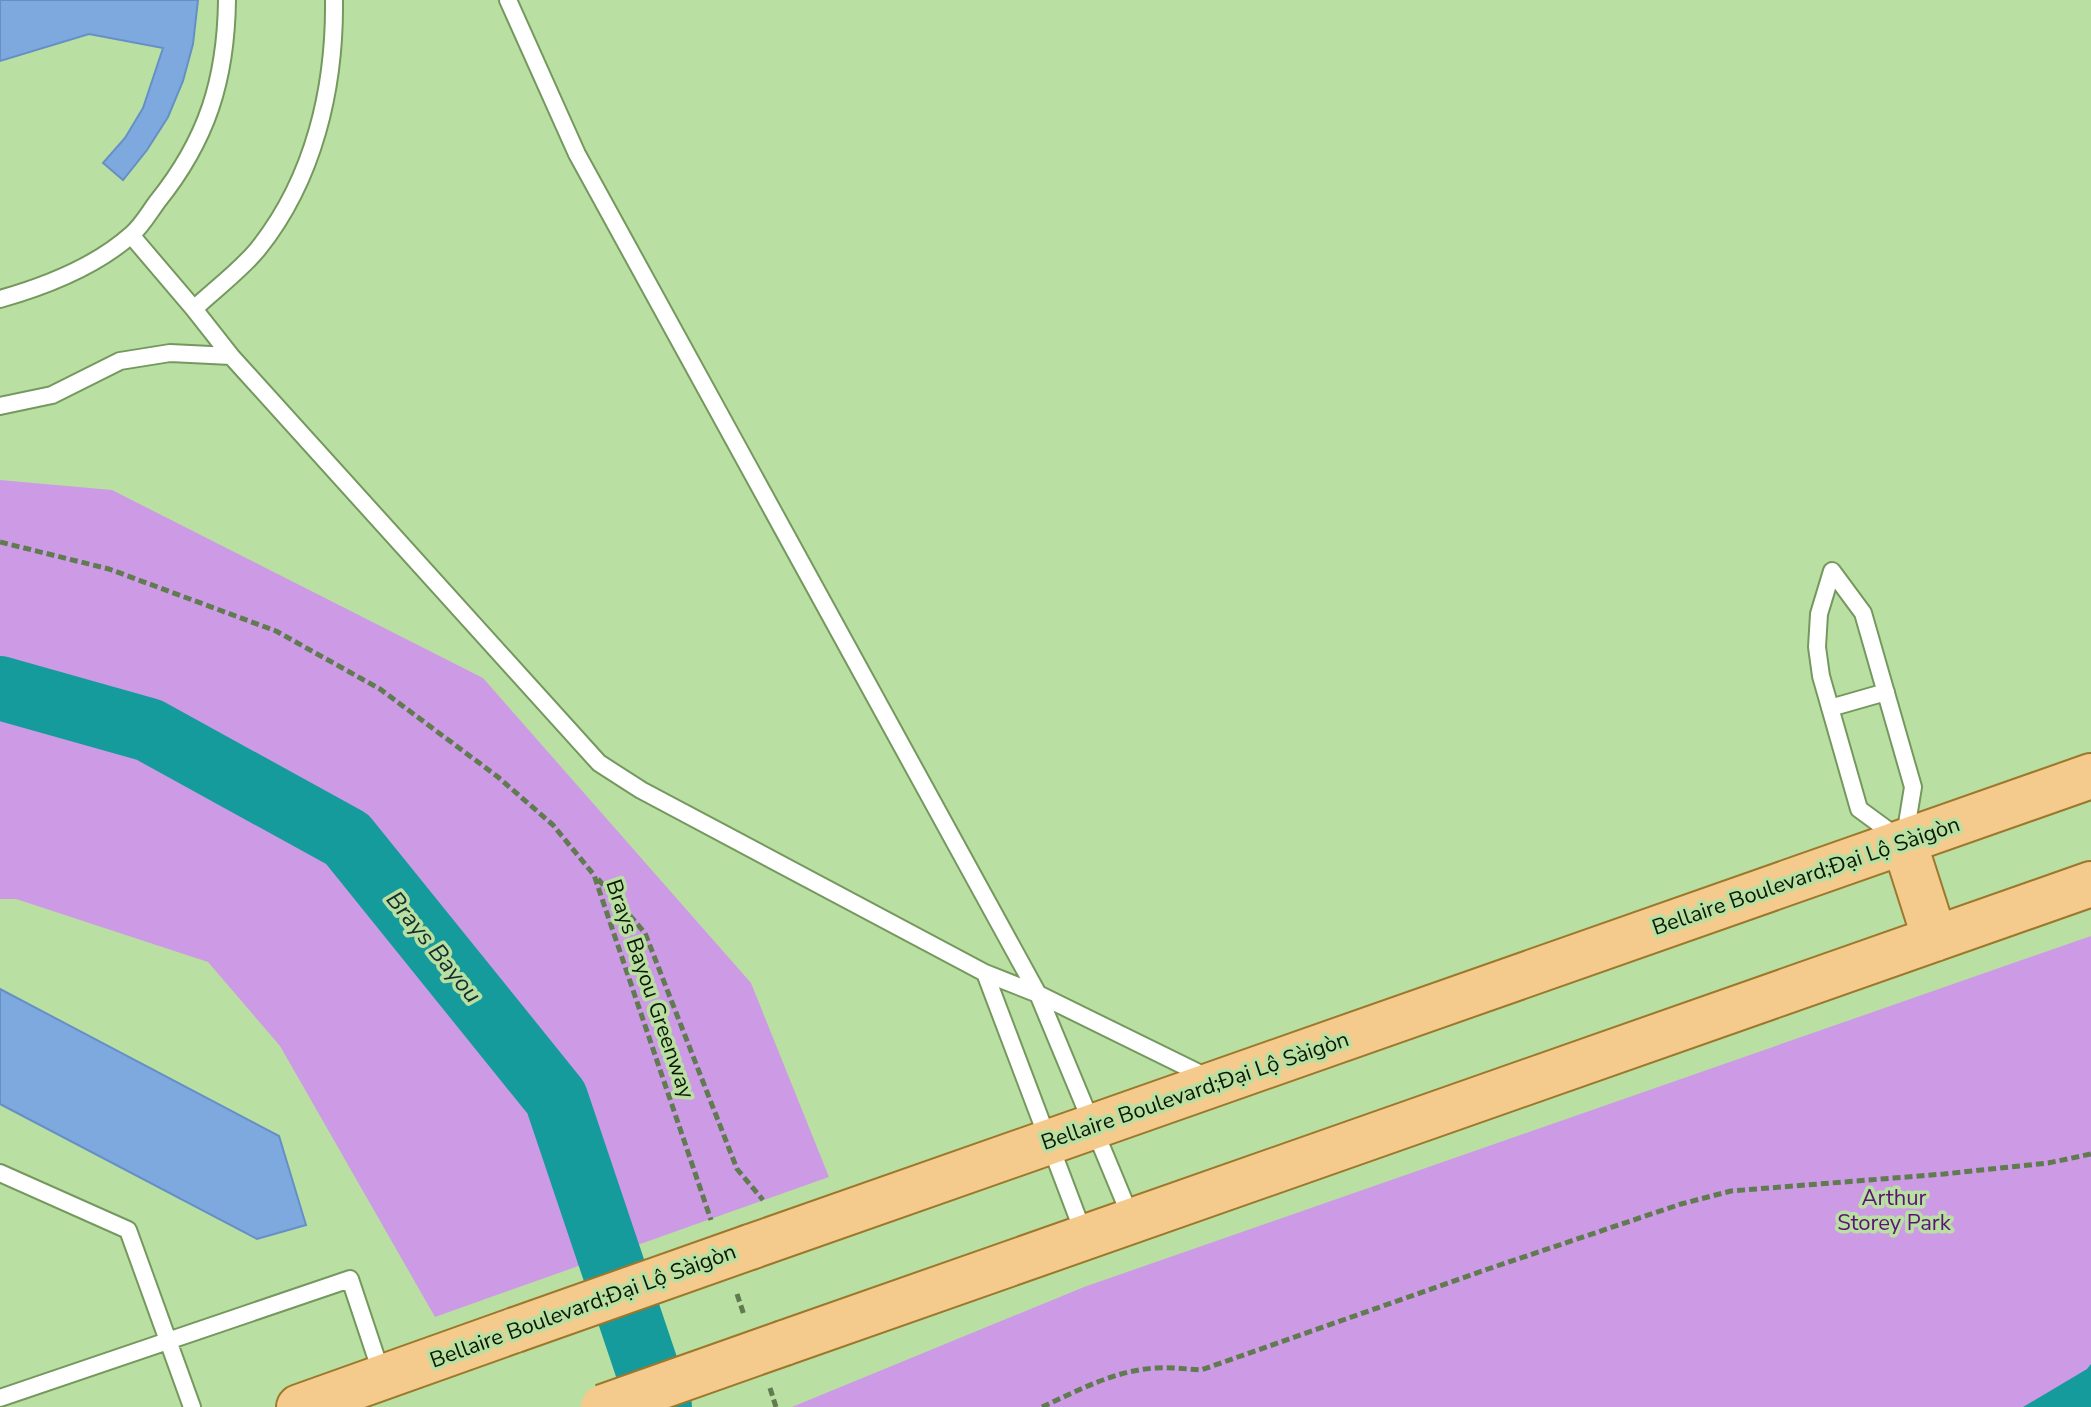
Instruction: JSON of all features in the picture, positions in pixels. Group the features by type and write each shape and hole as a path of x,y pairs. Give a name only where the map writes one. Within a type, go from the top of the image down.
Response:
{"main road":[{"name":"Bellaire Boulevard;Đại Lộ Sàigòn","path":"299,1407 388,1392 515,1330 748,1238 1049,1142 2091,776"},
{"path":"1904,842 1935,939"},
{"path":"603,1407 774,1359 1132,1221 2091,884"}],"lane":[{"path":"0,299 31,290 83,268 131,235 166,192 197,145 218,87 227,33 227,0"},
{"path":"194,309 256,251 289,205 326,101 335,39 334,0"},
{"path":"508,0 577,154 1038,994 1132,1221"},
{"path":"131,235 231,356 599,763 641,790 985,973 1038,994 1217,1083"},
{"path":"0,406 52,395 120,361 170,353 231,356"},
{"path":"1832,571 1863,613 1886,692 1913,787 1904,842 1859,809 1821,676 1817,647 1819,614 1832,571"},
{"path":"1830,708 1886,692"},
{"path":"985,973 1086,1238"},
{"path":"0,1173 128,1230 192,1407"},
{"path":"0,1398 350,1279 388,1392"}],"path":[{"name":"Brays Bayou Greenway","path":"0,542 109,569 276,631 380,689 498,777 553,825 594,875 748,1238"},
{"path":"594,875 645,933 737,1169 767,1205 748,1238"},
{"path":"1042,1407 1097,1382 1135,1370 1158,1367 1201,1370 1488,1269 1681,1204 1731,1191 1944,1174 2048,1163 2091,1154"},
{"path":"735,1288 745,1316"},
{"path":"774,1359 776,1407"}],"green space":[{"path":"0,480 112,490 483,678 751,983 829,1177 435,1317 280,1046 208,962 16,899 0,899"},
{"name":"Arthur Storey Park","path":"2091,936 2091,1407 792,1407 1084,1287"}],"water":[{"path":"2091,1364 2091,1407 2023,1407 2087,1369"}],"building":[{"path":"0,0 198,0 193,44 183,81 168,117 123,180 103,163 125,138 143,108 163,48 89,34 0,61"},
{"path":"0,989 279,1136 306,1225 257,1239 0,1104"}],"waterway":[{"name":"Brays Bayou","path":"0,688 149,730 347,839 556,1098 660,1407"}]}
